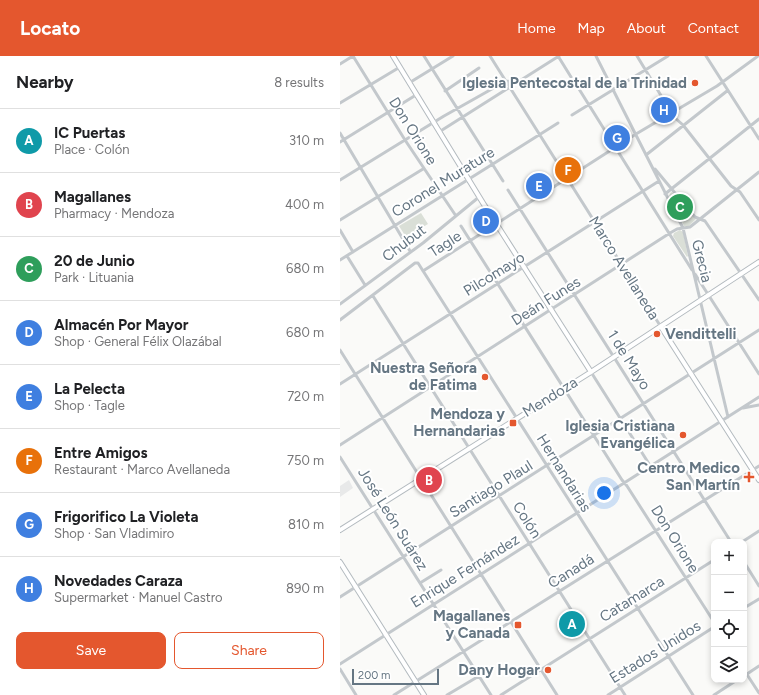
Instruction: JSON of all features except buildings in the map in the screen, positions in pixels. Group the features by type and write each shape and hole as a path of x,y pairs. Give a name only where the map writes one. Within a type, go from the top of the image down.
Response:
{"street":[{"path":"340,64 353,56"},
{"name":"Don Orione","path":"353,56 405,140 456,216"},
{"path":"393,56 479,197 651,467"},
{"path":"424,56 503,181"},
{"path":"409,83 453,56"},
{"name":"Marco Avellaneda","path":"490,56 759,480"},
{"path":"439,132 558,56 571,77"},
{"name":"Grecia","path":"596,56 683,228 728,417"},
{"path":"637,56 671,113 684,126 731,186 740,192 759,220"},
{"path":"572,115 668,56"},
{"path":"706,56 759,139"},
{"path":"722,83 758,56"},
{"path":"340,103 400,67"},
{"path":"446,91 479,68"},
{"path":"340,180 433,123 506,81 516,82"},
{"name":"Tagle","path":"424,271 636,134 722,83"},
{"path":"579,89 759,374"},
{"path":"646,155 727,91"},
{"path":"340,142 416,95"},
{"path":"665,194 759,119"},
{"name":"Coronel Murature","path":"340,260 558,123"},
{"path":"340,133 379,196 410,251"},
{"path":"653,167 695,217 705,220 759,300"},
{"path":"340,220 424,169"},
{"name":"Deán Funes","path":"340,445 552,311 670,234 683,228 688,228 759,172"},
{"name":"Pilcomayo","path":"340,384 659,181"},
{"name":"1 de Mayo","path":"508,190 729,539"},
{"name":"Chubut","path":"340,304 479,197"},
{"name":"Don Orione","path":"461,226 563,388 711,617"},
{"path":"340,230 353,252"},
{"path":"347,256 365,285"},
{"name":"Chubut","path":"340,320 416,262"},
{"name":"Hernandarias","path":"416,262 424,271 517,418 546,467 693,695"},
{"name":"Mendoza","path":"340,530 563,388 591,372 759,262"},
{"name":"Colón","path":"373,296 626,695"},
{"name":"Santiago Plaul","path":"340,597 621,420 759,330"},
{"path":"340,350 556,695"},
{"name":"Enrique Fernández","path":"340,664 625,484 759,397"},
{"path":"741,408 759,405"},
{"name":"José León Suárez","path":"340,457 491,695"},
{"name":"Canadá","path":"394,695 704,499 759,466"},
{"path":"747,539 759,531"},
{"path":"340,562 424,695"},
{"name":"Catamarca","path":"501,695 711,562"},
{"path":"747,567 759,586"},
{"path":"420,583 441,570"},
{"path":"747,606 759,599"},
{"name":"Estados Unidos","path":"608,695 711,629"},
{"path":"747,674 759,666"},
{"path":"340,669 356,695"},
{"path":"447,695 479,676"},
{"path":"747,678 759,693"},
{"path":"714,695 732,683"}],"shaded area":[{"path":"671,192 696,219 688,227 684,226 669,196"},
{"path":"421,213 428,224 406,237 399,226"},
{"path":"680,230 683,232 687,257 673,236 674,233"},
{"path":"349,480 353,488 340,497 340,486"}],"place":[{"name":"Iglesia Pentecostal de la Trinidad","path":"695,83"},
{"name":"Novedades Caraza","path":"664,110"},
{"name":"Frigorifico La Violeta","path":"617,138"},
{"name":"Entre Amigos","path":"568,170"},
{"name":"La Pelecta","path":"539,186"},
{"name":"20 de Junio","path":"680,207"},
{"name":"Almacén Por Mayor","path":"486,221"},
{"name":"Vendittelli","path":"657,334"},
{"name":"Nuestra Señora de Fatima","path":"485,377"},
{"name":"Mendoza y Hernandarias","path":"513,423"},
{"name":"Iglesia Cristiana Evangélica","path":"683,435"},
{"name":"Centro Medico San Martín","path":"749,477"},
{"name":"Magallanes","path":"429,480"},
{"name":"IC Puertas","path":"572,624"},
{"name":"Magallanes y Canada","path":"518,625"},
{"name":"Dany Hogar","path":"548,670"}]}
